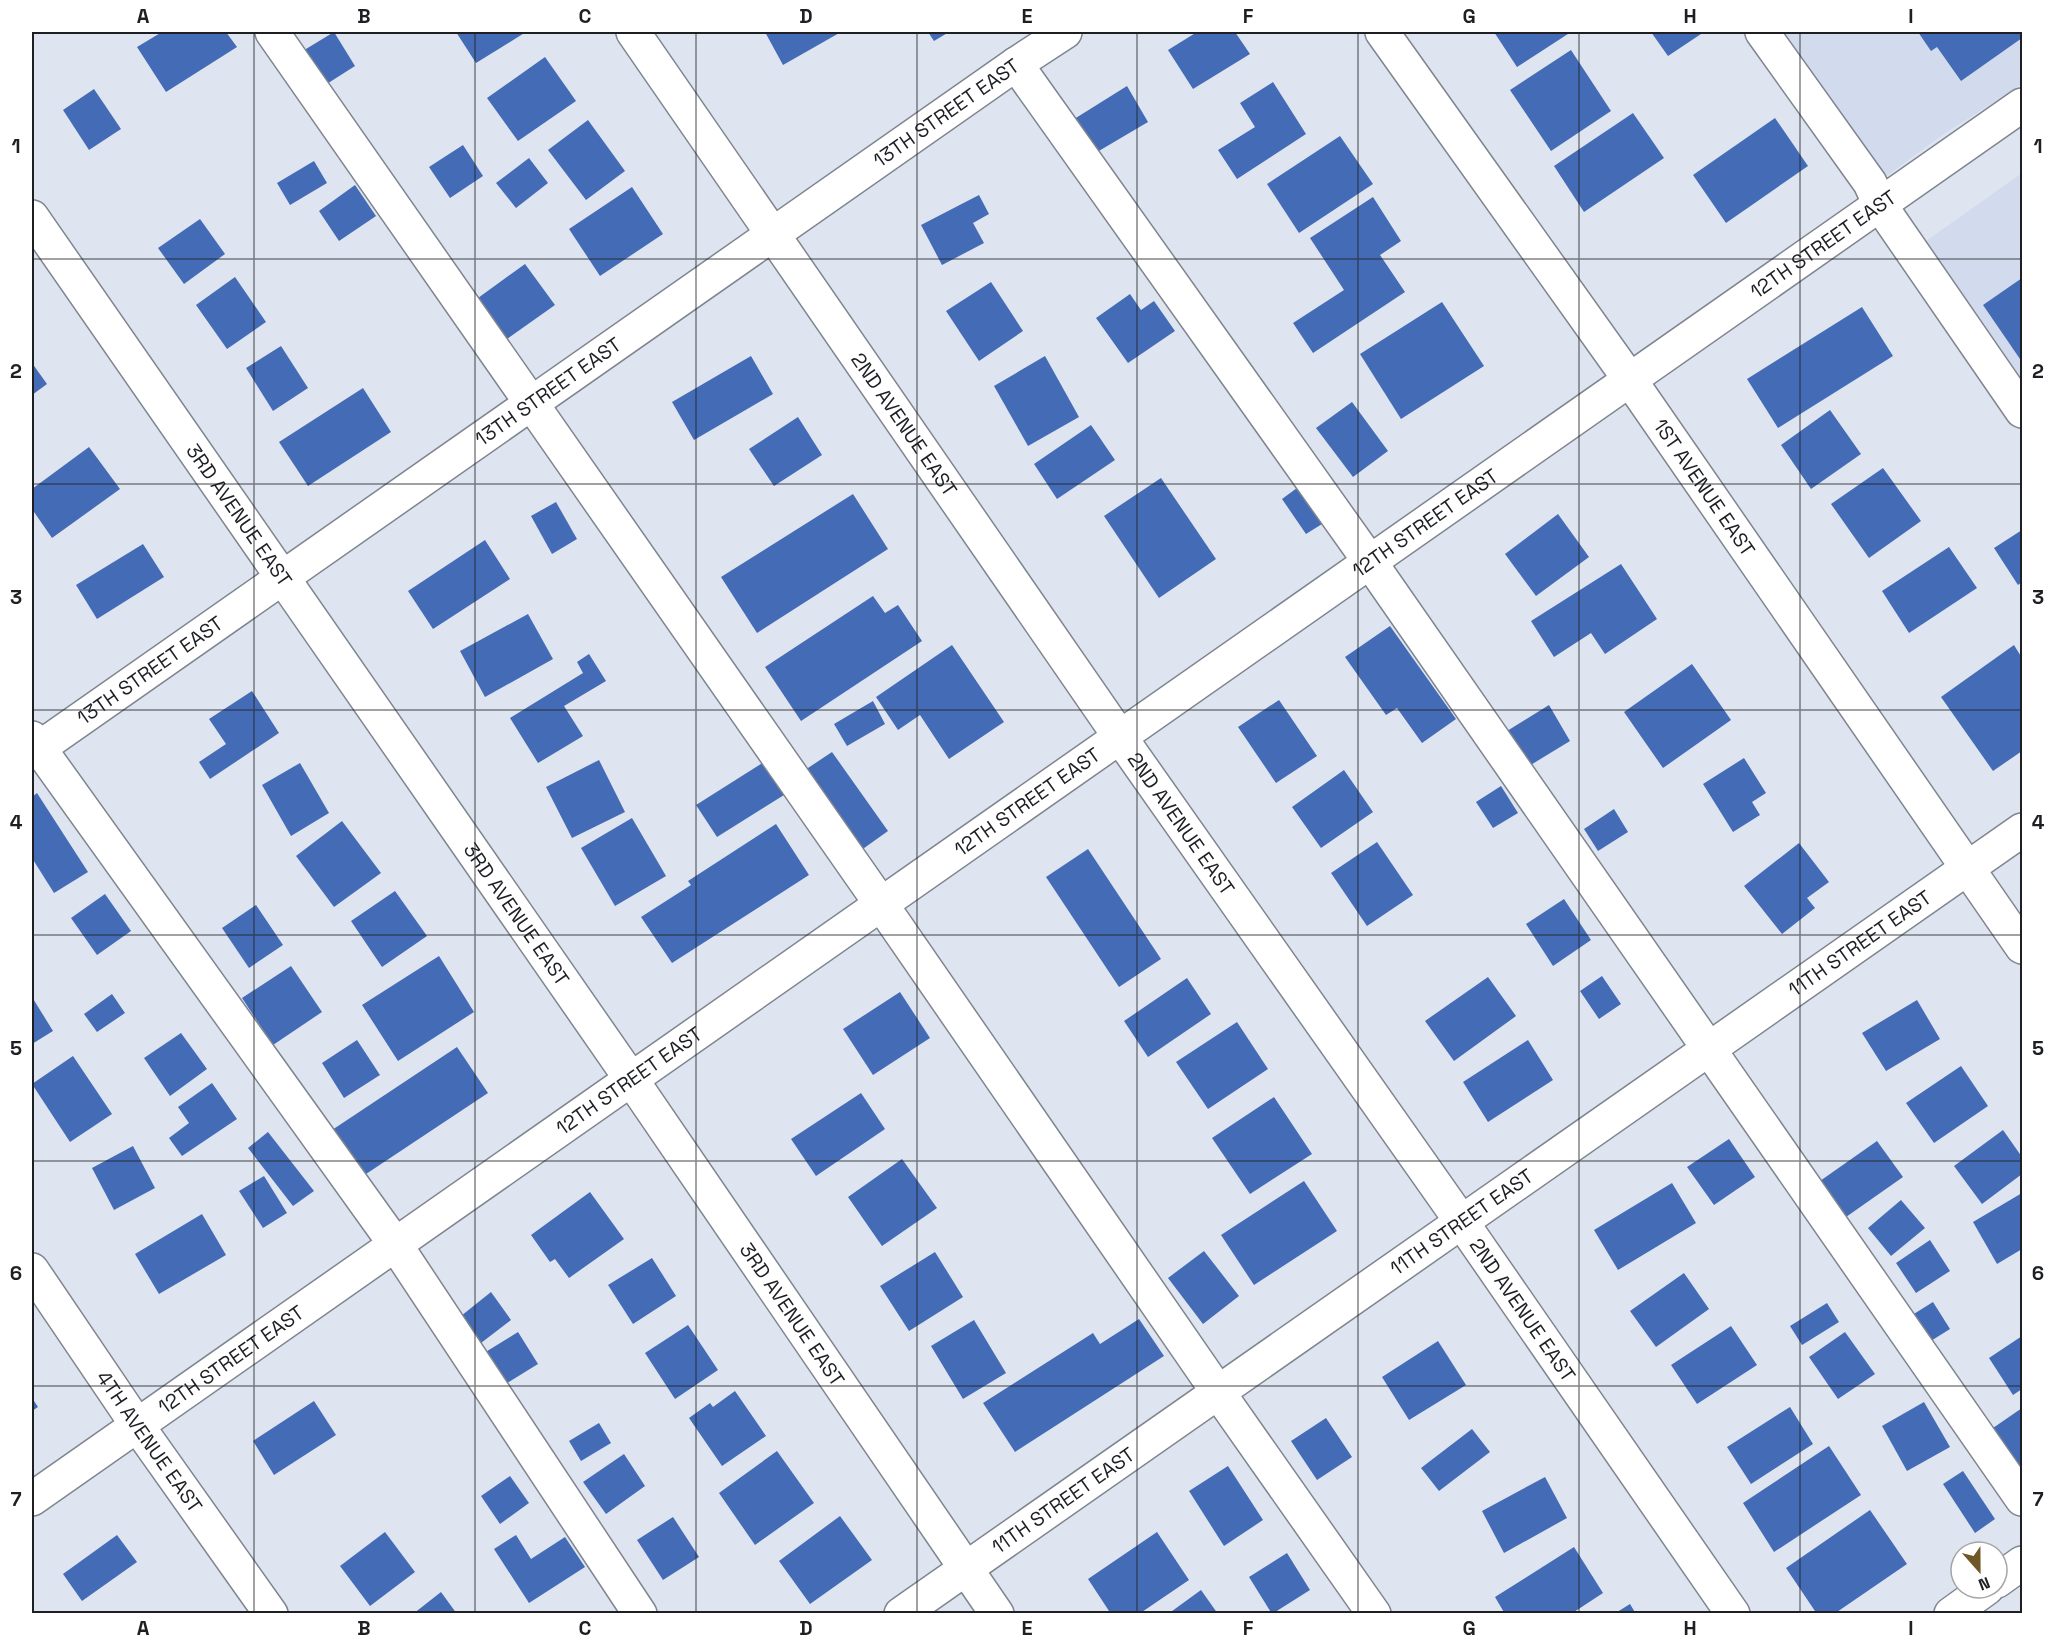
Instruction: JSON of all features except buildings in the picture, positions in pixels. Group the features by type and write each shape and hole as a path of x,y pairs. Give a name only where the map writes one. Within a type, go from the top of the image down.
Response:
{"street":[{"path":"272,32 1374,1614"},
{"name":"2ND AVENUE EAST","path":"633,32 1120,737 1461,1221 1733,1614"},
{"name":"13TH STREET EAST","path":"34,747 281,578 773,233 1065,32"},
{"name":"1ST AVENUE EAST","path":"1382,32 1630,380 2022,947"},
{"path":"1762,32 1870,183 1880,205 2022,411"},
{"path":"1016,64 1370,562 2022,1499"},
{"name":"12TH STREET EAST","path":"32,1499 2022,105"},
{"name":"3RD AVENUE EAST","path":"32,217 631,1079 996,1614"},
{"path":"34,747 395,1244 640,1614"},
{"name":"11TH STREET EAST","path":"900,1614 2022,830"},
{"name":"4TH AVENUE EAST","path":"32,1270 137,1425 271,1614"},
{"path":"2009,1572 2022,1563"},
{"path":"1951,1614 1970,1600"}],"shaded area":[{"path":"1777,32 2022,32 2022,84 1941,136 1884,178"},
{"path":"2022,173 2022,391 1919,246"}]}
